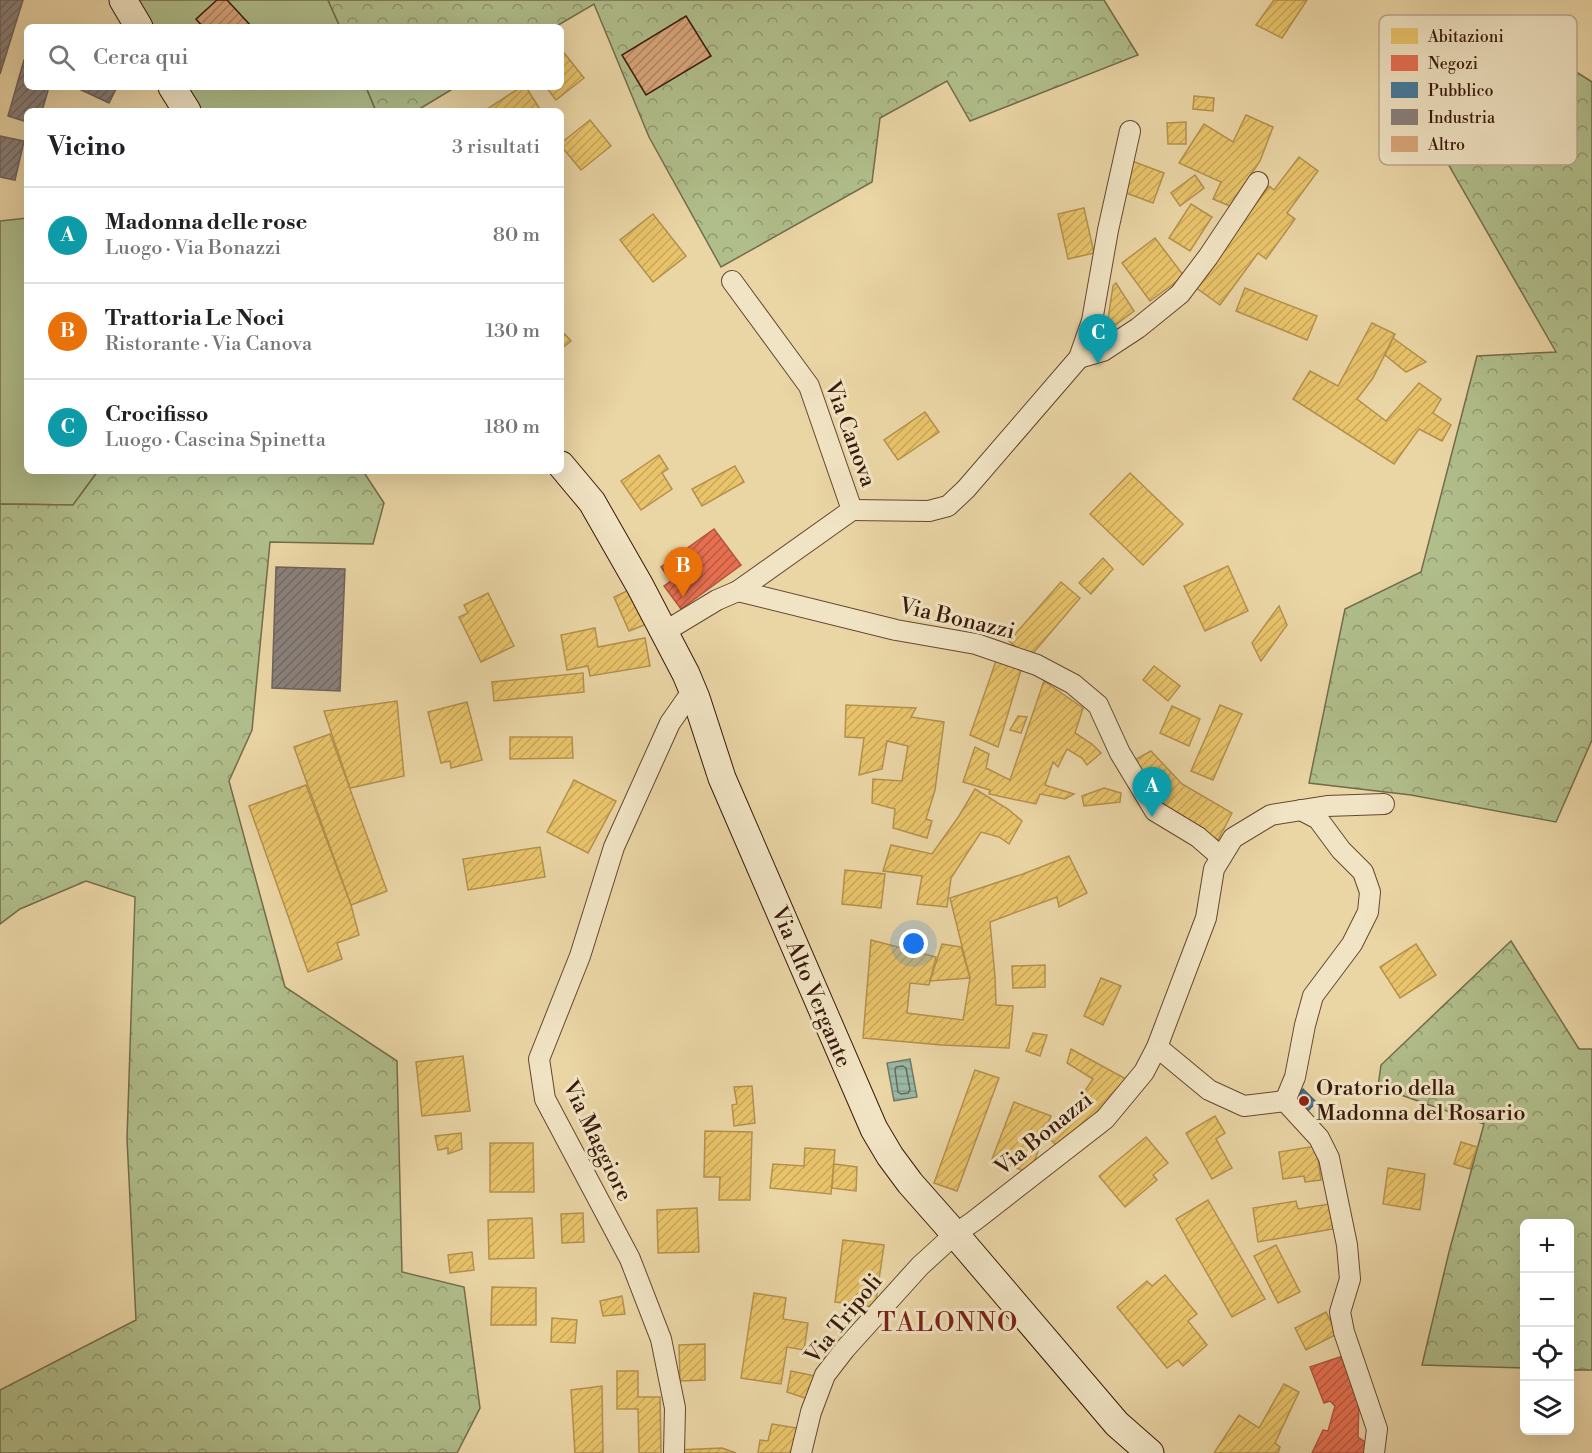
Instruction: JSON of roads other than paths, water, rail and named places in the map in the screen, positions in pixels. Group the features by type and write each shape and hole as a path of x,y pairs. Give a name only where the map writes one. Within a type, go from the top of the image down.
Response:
{"main road":[{"path":"123,0 137,24"},
{"path":"174,90 185,108"},
{"name":"Via Alto Vergante","path":"564,469 592,502 640,586 686,674 722,778 874,1129 890,1156 910,1183 1117,1424 1149,1453"}],"street":[{"path":"852,510 929,511 948,506 966,489 1079,358 1092,321 1108,230 1130,131"},
{"path":"1079,358 1103,351 1138,328 1180,294 1208,257 1258,182"},
{"name":"Via Canova","path":"664,632 717,600 738,591 852,510 809,386 732,281"},
{"name":"Via Bonazzi","path":"738,591 896,630 976,644 1037,665 1073,684 1098,705 1120,753 1155,811 1198,837 1221,856"},
{"name":"Via Maggiore","path":"674,1453 675,1408 662,1339 630,1259 545,1099 539,1059 580,956 614,847 670,723 692,696"},
{"name":"Via Bonazzi","path":"955,1234 1105,1119 1144,1072 1157,1047 1206,918 1214,869 1233,838 1271,815 1327,806 1384,804"},
{"path":"1285,1101 1295,1077 1313,996 1352,944 1368,912 1370,892 1363,872 1341,850 1318,819 1301,810"},
{"path":"1157,1047 1209,1090 1244,1106 1285,1101"},
{"path":"1285,1101 1319,1137 1329,1158 1347,1245 1350,1279 1340,1312 1344,1332 1377,1429 1374,1453"},
{"name":"Via Tripoli","path":"801,1453 811,1412 825,1375 845,1349 920,1266 955,1234"}],"water":[{"path":"910,1059 917,1097 894,1101 887,1063"}],"place":[{"name":"Crocifisso","path":"1098,364"},
{"name":"Trattoria Le Noci","path":"683,597"},
{"name":"Madonna delle rose","path":"1152,817"},
{"name":"Oratorio della Madonna del Rosario","path":"1304,1101"}],"district":[{"name":"TALONNO","path":"948,1323"}]}
